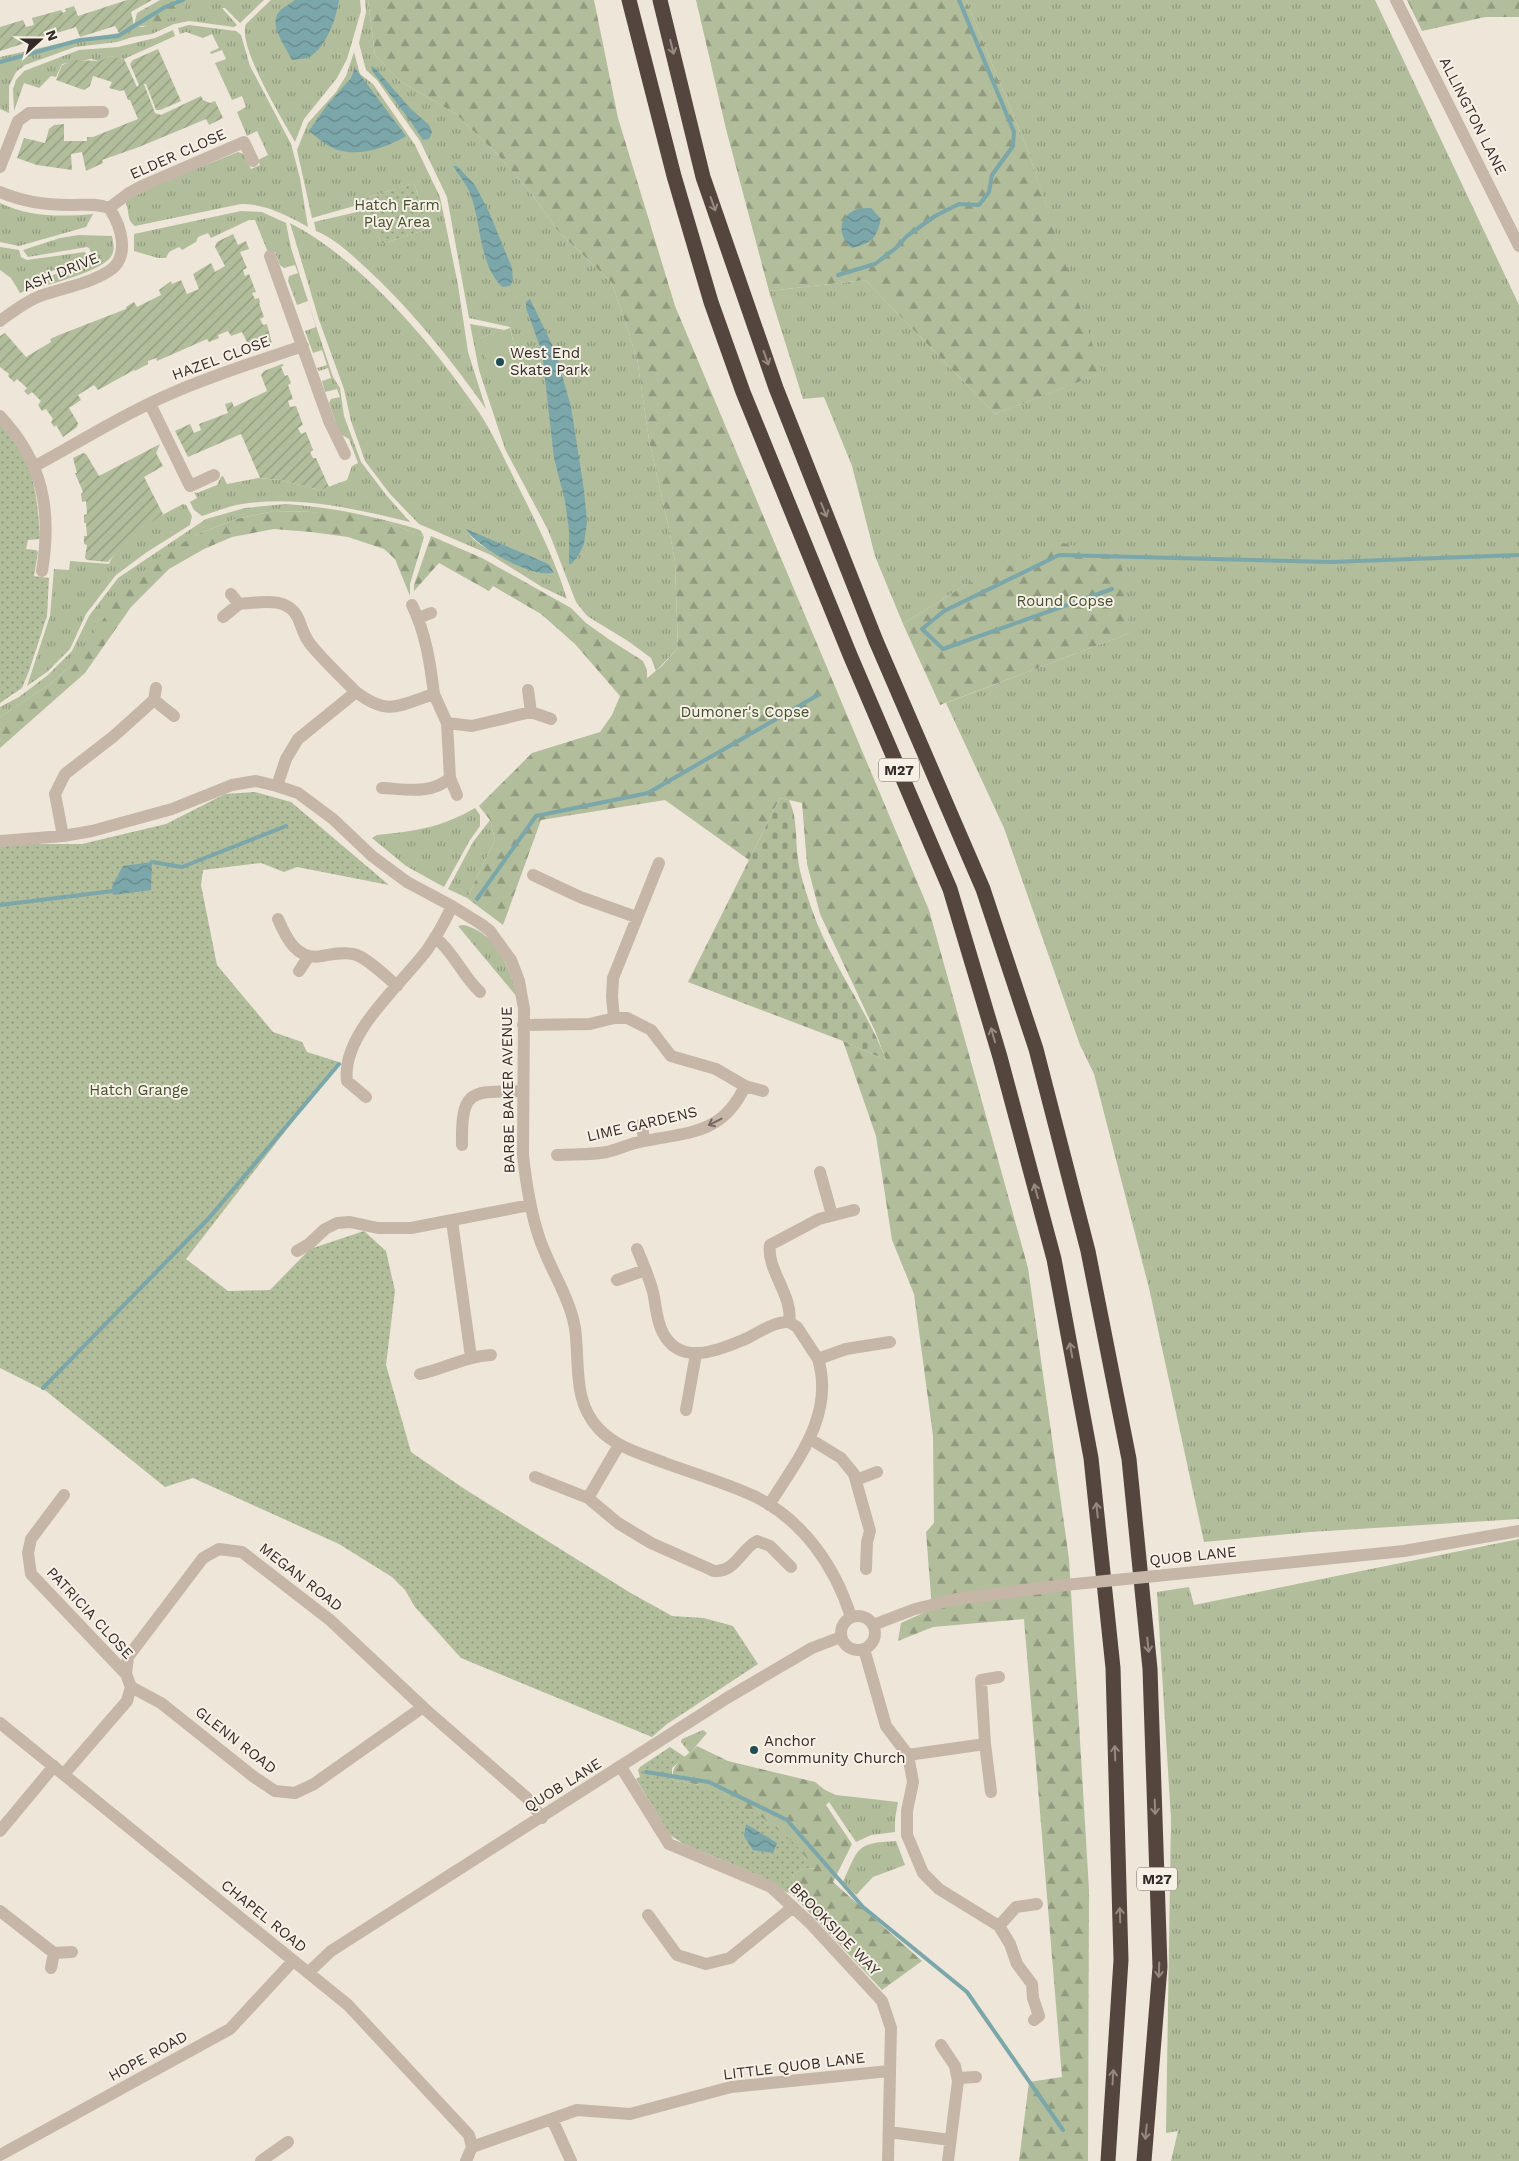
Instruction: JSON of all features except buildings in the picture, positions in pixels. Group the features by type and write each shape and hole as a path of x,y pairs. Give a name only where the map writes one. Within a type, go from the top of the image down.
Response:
{"highway":[{"name":"M27","path":"629,0 674,176 711,302 743,392 850,655 950,889 1000,1056 1054,1259 1091,1458 1113,1668 1121,1960 1108,2161"},
{"name":"M27","path":"660,0 704,177 776,388 876,641 983,889 1036,1049 1088,1251 1129,1459 1150,1668 1160,1967 1144,2161"}],"street":[{"name":"ALLINGTON LANE","path":"1396,0 1519,246"},
{"path":"0,167 18,121 29,113 103,112"},
{"name":"ELDER CLOSE","path":"109,208 137,189 244,142 253,161"},
{"path":"0,192 16,198 45,203 90,204 109,208"},
{"name":"ASH DRIVE","path":"0,320 39,297 110,270 122,251 122,244 121,232 109,208"},
{"path":"270,256 329,421 345,454"},
{"name":"HAZEL CLOSE","path":"35,466 150,404 201,381 303,346"},
{"path":"150,404 190,486 214,475"},
{"path":"0,416 22,443 35,466 44,503 45,553 42,571"},
{"path":"223,617 235,599 280,603 291,609 298,618 310,645 356,692 369,702 385,707 405,704 434,694"},
{"path":"412,605 430,656 434,694 447,723 450,778 457,795"},
{"path":"418,618 432,612"},
{"path":"528,690 531,712"},
{"path":"277,786 286,759 298,739 356,692"},
{"path":"63,836 55,794 65,774 114,736 155,694 174,716"},
{"path":"447,723 472,726 531,712 551,719"},
{"path":"382,788 429,790 439,787 450,778"},
{"name":"BARBE BAKER AVENUE","path":"0,841 63,836 92,831 172,809 232,785 256,781 298,792 333,819 372,856 407,882 452,906 490,931 508,955 516,970 522,993 523,1155 530,1205 539,1237 572,1316 581,1400 590,1418 597,1428 619,1445 736,1489 769,1505 792,1522 825,1559 846,1598 851,1617"},
{"path":"614,1018 612,997 614,978 636,917 659,863"},
{"path":"533,875 580,897 636,917"},
{"path":"366,1097 347,1081 346,1062 355,1040 365,1024 435,938 452,906"},
{"path":"278,919 291,945 296,950 309,956 345,953 358,955 397,986"},
{"path":"435,938 448,948 466,976 480,992"},
{"path":"299,971 309,956"},
{"path":"523,1025 590,1024 614,1018 627,1018 645,1026 671,1056 716,1068 745,1086 763,1091"},
{"name":"LIME GARDENS","path":"557,1155 598,1153 644,1141 677,1136 714,1123 723,1118 734,1107 745,1086"},
{"path":"462,1145 462,1116 467,1101 472,1096 484,1092 523,1091"},
{"path":"642,1124 644,1141"},
{"path":"820,1172 832,1214"},
{"path":"297,1251 309,1244 325,1229 337,1223 350,1222 378,1228 411,1228 530,1205"},
{"path":"789,1322 789,1309 771,1256 770,1244 812,1222 832,1214 854,1210"},
{"path":"452,1221 471,1357"},
{"path":"637,1249 663,1333 674,1347 696,1354 717,1350 778,1324 789,1322 797,1328 818,1359 822,1374 823,1394 818,1418 810,1439 769,1505"},
{"path":"617,1280 645,1270"},
{"path":"818,1359 846,1350 890,1342"},
{"path":"686,1410 696,1354"},
{"path":"420,1374 442,1369 471,1357 491,1355"},
{"path":"810,1439 842,1458 856,1480 870,1531 867,1542 866,1569"},
{"path":"588,1498 619,1445"},
{"path":"856,1480 877,1472"},
{"path":"535,1477 588,1498 618,1523 651,1543 714,1571 723,1571 728,1568 756,1541 770,1546 791,1567"},
{"name":"PATRICIA CLOSE","path":"64,1495 31,1539 28,1553 31,1574 126,1674"},
{"name":"QUOB LANE","path":"873,1625 915,1609 956,1599 1065,1585 1404,1551 1519,1531"},
{"name":"MEGAN ROAD","path":"126,1674 128,1657 203,1558 219,1549 242,1552 330,1620 423,1707 527,1798 542,1818"},
{"path":"864,1616 873,1625 874,1636 872,1642 864,1649 856,1650 849,1647 841,1637 842,1625 851,1617 864,1616"},
{"name":"QUOB LANE","path":"309,1972 331,1952 727,1698 812,1648 841,1637"},
{"path":"864,1649 886,1726 908,1755 913,1782 907,1812 907,1835 923,1873 940,1890 999,1926 1010,1944 1017,1964 1032,1984 1033,1998 1039,2016 1034,2020"},
{"path":"0,1831 127,1701 131,1687 126,1674"},
{"path":"990,1792 981,1680 999,1677"},
{"name":"GLENN ROAD","path":"131,1687 161,1702 275,1791 295,1793 314,1784 423,1707"},
{"name":"CHAPEL ROAD","path":"0,1723 348,2004 469,2135 472,2147"},
{"path":"908,1755 985,1744"},
{"name":"BROOKSIDE WAY","path":"621,1767 669,1844 771,1888 793,1907 882,2001 891,2028 888,2161"},
{"path":"999,1926 1016,1907 1037,1904"},
{"path":"648,1916 677,1955 706,1964 730,1958 793,1907"},
{"path":"0,1911 54,1953 72,1952"},
{"path":"51,1968 54,1953"},
{"name":"HOPE ROAD","path":"0,2155 230,2029 293,1961"},
{"path":"941,2045 955,2066 958,2078 948,2161"},
{"name":"LITTLE QUOB LANE","path":"472,2147 577,2110 630,2114 731,2087 890,2071"},
{"path":"958,2078 976,2077"},
{"path":"552,2119 570,2161"},
{"path":"889,2132 950,2140"},
{"path":"261,2161 288,2142"},
{"path":"466,2161 472,2147"}],"green space":[{"path":"127,0 152,0 131,12 134,25 119,33 115,26 80,37 76,27 0,51 0,27 23,20 26,27 34,25 32,18 61,10 63,13 66,11 65,9 74,6 78,16"},
{"path":"160,0 184,0 186,5 183,11 159,22 146,26 134,25 137,13"},
{"path":"184,0 264,0 240,23 225,8 222,8 237,25 234,27 189,21 174,24 152,34 117,42 75,47 25,65 16,72 9,86 9,113 0,109 0,57 80,39 119,33 134,25 143,27 186,5"},
{"path":"271,0 360,0 361,11 347,59 337,78 304,119 295,142 254,65 245,34 246,24"},
{"path":"365,0 368,0 375,55 400,81 456,114 498,155 532,194 557,230 612,283 637,358 649,440 675,562 678,648 656,671 651,658 628,641 587,616 576,602 548,530 505,449 479,370 470,324 505,330 480,338 514,345 510,327 469,318 447,197 420,141 377,80 366,70 359,43 366,12"},
{"name":"Dumoner's Copse","path":"368,0 594,0 618,118 675,306 929,910 1028,1268 1069,1559 1089,1889 1088,2161 1019,2161 1029,2082 1062,2077 1024,1619 933,1627 898,1641 901,1623 932,1609 926,1532 934,1523 933,1436 914,1294 892,1240 876,1136 843,1041 886,1060 875,1031 820,914 807,864 802,803 780,798 749,860 665,800 541,820 503,925 467,898 495,840 490,820 479,806 532,753 600,732 612,715 620,696 575,644 541,614 493,586 489,591 439,563 414,591 414,585 431,536 482,558 571,608 586,623 643,661 647,670 647,678 662,666 678,648 675,562 649,440 637,358 612,283 557,230 532,194 498,155 456,114 400,81 375,55"},
{"path":"696,0 966,0 1028,151 1102,373 995,414 865,280 769,291 726,129"},
{"path":"966,0 1375,0 1519,305 1519,1519 1310,1532 1204,1542 1149,1288 1094,1074 1080,1045 1004,828 946,703 1130,633 967,584 903,624 875,556 852,466 824,397 803,399 769,291 865,280 995,414 1101,373 1028,151"},
{"path":"1407,0 1519,0 1519,17 1485,17 1422,31"},
{"path":"189,25 236,31 241,35 250,66 291,144 300,178 308,227 284,214 250,204 241,204 135,226 130,221 125,202 143,190 238,152 244,154 251,169 260,165 258,160 268,155 257,131 247,136 237,112 246,107 242,96 232,100 215,63 226,59 222,50 211,54 210,52 219,48 212,34 203,38 186,32 180,34 178,28"},
{"path":"173,30 175,36 124,59 110,56 99,61 91,59 62,64 56,77 51,76 39,88 24,83 14,111 13,89 16,80 24,71 79,50 118,47 155,38"},
{"path":"158,49 181,101 156,110 146,84 144,84 155,113 161,115 201,96 203,100 210,103 215,101 223,118 209,125 206,119 102,160 103,163 86,171 82,152 71,154 72,170 37,165 17,158 24,138 45,143 49,129 54,125 64,124 64,141 87,141 87,137 93,137 138,119 124,90 120,91 109,88 112,82 93,76 90,86 84,90 56,80 62,65 76,60 99,61 110,56 124,59 137,87 139,85 130,64 133,60"},
{"path":"354,52 360,74 373,84 415,145 440,197 458,285 468,352 486,409 444,353 382,283 336,242 316,231 314,222 370,209 381,244 428,229 414,183 366,198 368,202 312,218 297,150 308,123 336,92 346,76"},
{"name":"Hatch Farm Play Area","path":"414,183 428,229 381,244 366,198"},
{"path":"0,203 22,211 46,215 93,214 86,227 19,246 0,242"},
{"path":"241,211 262,212 286,223 291,248 333,377 340,388 344,416 361,462 410,522 369,512 306,502 285,501 242,504 202,516 194,510 190,502 197,498 194,492 197,493 217,485 223,476 227,484 258,478 281,480 320,490 347,480 352,466 358,463 349,439 339,431 329,403 331,399 340,397 337,389 325,392 322,381 331,378 328,368 319,371 317,368 327,365 322,350 313,353 305,331 316,327 308,301 297,305 288,281 289,276 298,273 295,265 284,268 280,265 275,252 269,255 255,220 249,220 211,238 208,233 198,237 196,242 182,250 179,247 169,252 166,258 158,258 134,251 134,234"},
{"path":"290,223 316,238 367,279 414,328 456,380 481,415 498,446 545,542 567,599 542,587 491,555 419,524 390,494 365,461 351,421 344,389 319,320","holes":["467,530 547,563 554,573 524,568 480,544 473,539"]},
{"path":"233,234 238,245 246,241 249,249 240,252 247,268 243,270 245,276 249,274 256,292 252,293 255,299 259,298 264,317 260,319 263,325 267,324 272,344 252,352 242,332 231,336 228,331 218,335 219,338 209,342 207,339 157,361 156,358 148,361 148,364 98,390 94,385 78,395 81,400 69,408 78,423 77,427 63,437 56,425 54,427 51,422 53,419 46,409 42,411 38,405 41,401 32,392 28,395 24,391 27,388 17,379 14,382 8,376 9,374 0,367 0,336 5,333 26,357 51,342 50,339 126,309 126,307 134,302 137,307 161,295 159,290 171,281 172,284 181,280 187,294 199,289 193,274 211,263 215,272 225,266 215,247 217,242"},
{"path":"79,235 112,236 114,248 112,255 107,261 89,271 35,289 47,277 84,264 92,255 87,247 28,257 23,250 60,238"},
{"path":"0,247 19,250 21,257 27,260 85,252 86,254 85,259 46,273 20,293 11,278 0,270"},
{"name":"West End Skate Park","path":"510,328 514,345 512,379 494,385 480,338"},
{"path":"282,364 284,365 281,367 285,376 288,375 291,383 288,385 293,399 288,401 290,407 296,406 303,425 298,428 301,434 306,432 313,450 310,452 313,458 316,458 329,487 320,490 281,480 260,478 241,434 188,457 175,431 190,424 194,433 201,430 199,424 228,413 225,404 232,402 234,407 267,391 261,375 264,371"},
{"path":"0,424 23,455 32,478 37,502 40,539 28,540 26,549 38,552 34,576 49,578 47,616 29,671 22,688 0,703"},
{"path":"160,444 156,453 163,466 144,477 163,514 125,542 108,562 87,560 85,558 87,545 84,544 84,536 87,536 86,523 84,523 84,515 87,514 86,501 82,502 81,494 83,492 75,473 77,473 73,458 83,453 86,454 99,476"},
{"path":"183,504 186,505 192,516 190,525 147,552 116,575 86,614 70,649 47,672 27,686 50,616 54,569 69,570 70,561 109,564 122,544 131,536 151,521"},
{"path":"285,504 335,510 385,520 417,529 421,531 424,537 390,523 314,512 274,511 236,519 196,535 86,646 70,666 50,684 0,717 0,707 19,697 48,675 72,651 89,616 118,578 206,519 245,508"},
{"path":"274,511 345,513 390,523 424,537 410,584 410,596 395,559 384,549 348,537 274,529 232,537 204,549 169,569 131,607 85,673 0,748 0,717 50,684 70,666 122,593 156,559 196,535 236,519"},
{"name":"Round Copse","path":"1063,543 1121,558 1130,633 940,705 903,624 967,584"},
{"name":"Hatch Grange","path":"255,792 291,802 389,885 297,867 284,872 261,863 203,870 201,885 217,965 273,1032 302,1042 307,1052 339,1062 186,1259 228,1291 270,1290 310,1249 364,1231 386,1251 395,1291 386,1365 411,1452 463,1488 629,1592 672,1616 704,1618 733,1626 758,1664 667,1724 652,1737 461,1658 415,1607 405,1590 392,1577 339,1544 193,1478 165,1487 46,1391 0,1368 0,844 82,844 166,824 225,794"},
{"path":"780,798 789,800 792,807 800,871 819,927 837,965 878,1040 886,1060 843,1041 688,982"},
{"path":"475,808 480,815 480,826 444,887 406,866 372,838 377,835 416,830 439,824 463,815"},
{"path":"490,820 495,840 467,898 448,889 473,842"},
{"path":"463,925 484,935 493,943 506,963 517,997 458,926"},
{"path":"1519,1539 1519,2161 1171,2161 1178,2131 1166,2133 1171,1819 1157,1592 1189,1587 1194,1605"},
{"path":"703,1730 707,1733 690,1753 681,1742 682,1739"},
{"path":"697,1746 728,1761 815,1782 825,1790 836,1795 826,1805 852,1844 833,1882 922,1961 882,1990 791,1893 794,1873 807,1868 815,1869 701,1785 674,1781 673,1775 676,1766"},
{"path":"670,1747 685,1757 672,1768 674,1781 701,1785 763,1818 794,1843 816,1869 807,1868 794,1873 791,1893 786,1892 760,1876 684,1844 670,1835 636,1779 640,1777 638,1770 640,1767"},
{"path":"836,1795 898,1802 895,1832 871,1835 856,1842 829,1802"},
{"path":"896,1841 905,1865 873,1877 856,1895 843,1882 856,1855 865,1846 873,1843"}],"water":[{"path":"295,0 339,0 333,23 322,45 311,56 292,60 279,36 276,17 279,12"},
{"path":"371,66 375,68 410,108 429,125 432,132 429,139 423,140 373,72"},
{"path":"355,68 406,136 374,150 346,152 330,147 309,131 327,105 351,78"},
{"path":"453,166 457,166 475,185 489,212 512,268 513,280 510,286 502,287 494,277 484,254 470,193"},
{"path":"861,208 871,208 881,219 875,236 869,242 852,248 844,239 842,223 849,213"},
{"path":"530,299 556,353 571,407 584,490 587,521 584,544 578,556 571,564 569,564 569,530 565,501 554,458 542,352 526,308 526,302"},
{"path":"466,529 547,563 554,573 545,574 533,571 506,560 481,544"},
{"path":"152,862 151,890 113,895 112,886 123,866"},
{"path":"746,1824 777,1843 773,1853 753,1850 744,1836"}],"waterway":[{"path":"0,62 80,40 118,36 165,7 183,0"},
{"path":"838,275 875,264 896,248 907,236 935,216 959,204 979,205 989,192 992,175 1013,146 1014,132 959,0"},
{"path":"1112,589 943,649 922,629 944,611 1059,555 1331,562 1519,555"},
{"path":"477,899 536,816 648,793 818,695"},
{"path":"152,862 182,867 286,826"},
{"path":"0,905 113,891"},
{"path":"43,1388 209,1218 339,1064"},
{"path":"646,1772 709,1782 787,1820 863,1907 967,1992 1063,2130"}],"place":[{"name":"West End Skate Park","path":"500,362"},
{"name":"Anchor Community Church","path":"754,1750"}]}
